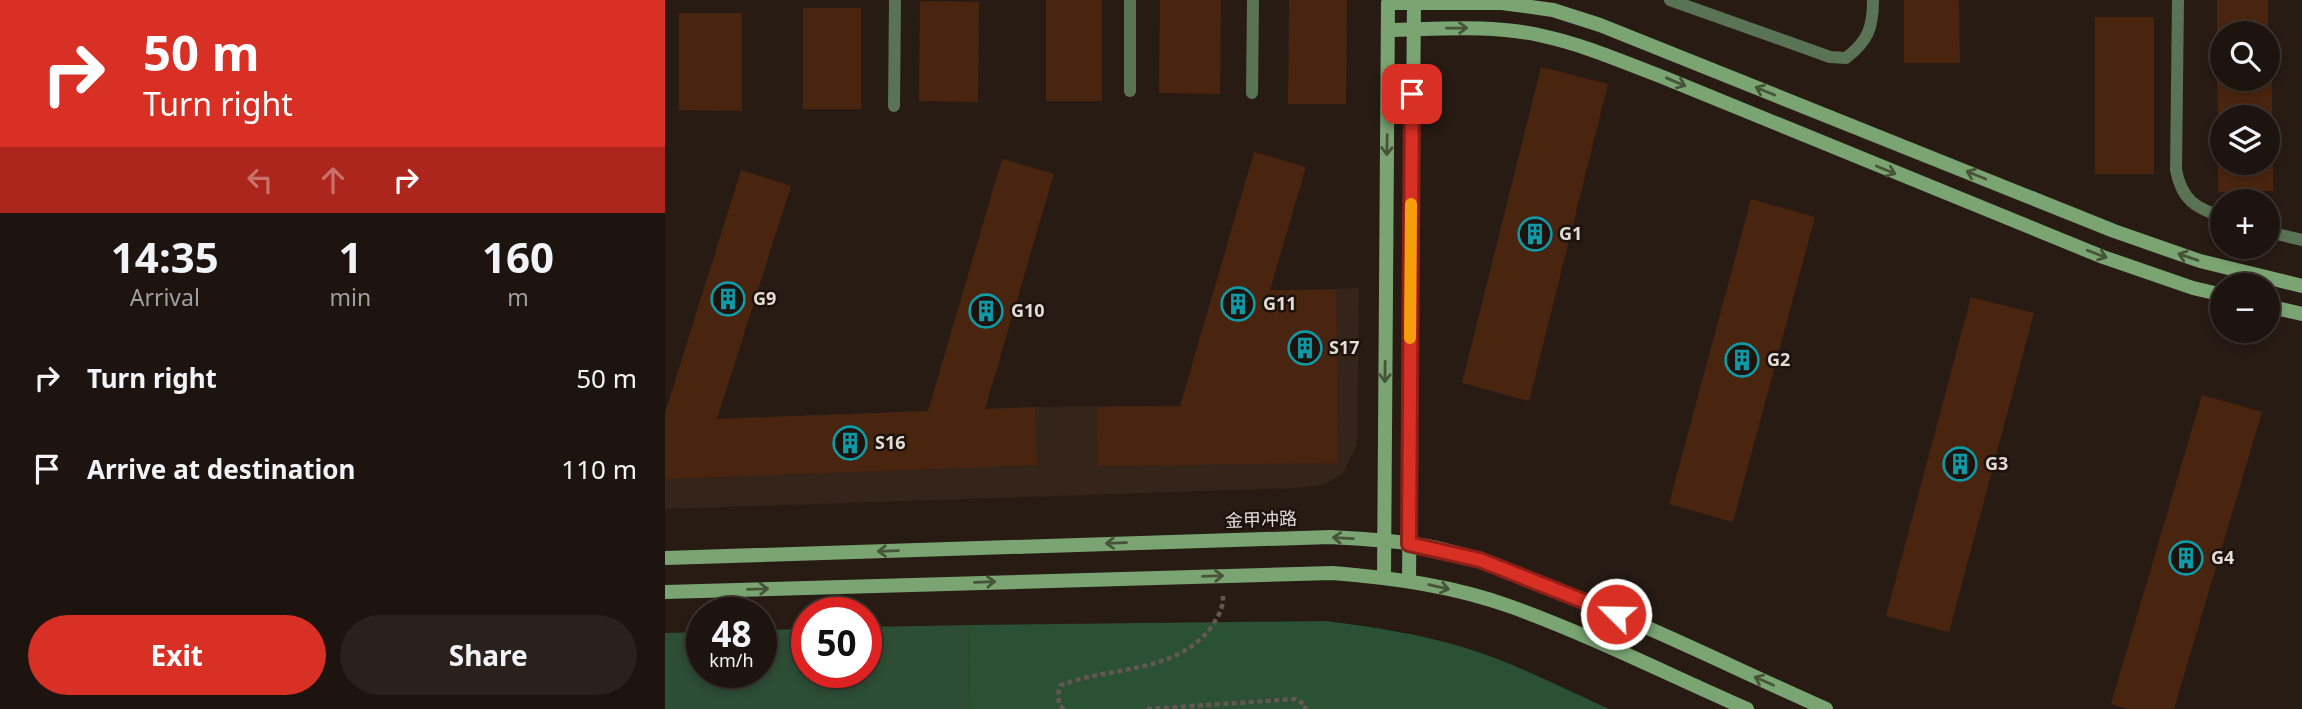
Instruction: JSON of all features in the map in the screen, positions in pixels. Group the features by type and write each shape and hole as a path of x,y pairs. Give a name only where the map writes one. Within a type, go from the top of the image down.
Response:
{"street":[{"path":"1384,577 1388,3 1502,3 1553,10 1600,24 2114,231 2200,261 2302,286"},
{"path":"1409,581 1414,3"},
{"path":"1388,30 1499,30 1543,36 1592,50 2103,257 2210,292"},
{"path":"2280,309 2302,314"},
{"name":"金甲冲路","path":"665,558 1331,537 1384,540 1480,560 1530,578 1636,622 1826,709"},
{"path":"665,592 1223,575 1333,573 1384,577 1436,586 1511,607 1595,641 1747,709"}],"lane":[{"path":"894,106 895,0"},
{"path":"1130,91 1131,0"},
{"path":"1252,93 1253,0"},
{"path":"1670,0 1830,57 1846,58 1861,46 1868,35 1873,16 1873,0"},
{"path":"2178,0 2176,170 2180,188 2189,201 2210,213"},
{"path":"2280,235 2302,240"}],"path":[{"path":"1064,709 1059,705 1061,685 1078,678 1101,676 1164,660 1188,649 1207,632 1223,609 1223,575"},
{"path":"1147,709 1294,699 1305,705 1305,709"}],"shaded area":[{"path":"1359,288 1357,444 1344,472 1324,485 665,509 665,421 1035,407 1255,405 1292,290"}],"green space":[{"path":"1326,621 1409,634 1459,646 1516,667 1609,709 969,709 970,625"},
{"path":"970,625 969,709 665,709 665,633 686,632 686,688 777,688 777,630 791,629 791,688 882,688 882,627"}],"building":[{"path":"1046,0 1102,0 1102,101 1046,101"},
{"path":"1160,0 1221,0 1220,94 1159,93"},
{"path":"1289,0 1347,0 1346,104 1288,104"},
{"path":"1904,0 1959,0 1960,63 1904,63"},
{"path":"2217,0 2268,0 2268,21 2217,21"},
{"path":"920,1 979,2 978,102 919,101"},
{"path":"803,8 861,8 861,109 803,109"},
{"path":"679,13 742,13 742,111 679,110"},
{"path":"2095,17 2154,17 2154,174 2095,174"},
{"name":"G1","path":"1541,67 1608,84 1529,401 1462,383"},
{"path":"2217,91 2272,91 2272,105 2218,105"},
{"path":"1254,152 1306,167 1270,290 1336,290 1338,463 1098,466 1097,407 1180,406"},
{"path":"1002,159 1054,174 985,409 1035,407 1037,465 665,479 665,413 741,170 791,186 717,419 928,411"},
{"path":"2218,175 2273,175 2273,189 2218,189"},
{"name":"G2","path":"1751,199 1815,217 1733,522 1669,504"},
{"name":"G3","path":"1971,297 2034,313 1949,632 1886,616"},
{"name":"G4","path":"2202,395 2262,412 2174,709 2127,709 2111,704"}],"slow traffic":[{"path":"1410,338 1411,204"}],"place":[{"name":"G1","path":"1535,234"},
{"name":"G9","path":"728,299"},
{"name":"G11","path":"1238,304"},
{"name":"G10","path":"986,311"},
{"name":"S17","path":"1305,348"},
{"name":"G2","path":"1742,360"},
{"name":"S16","path":"850,443"},
{"name":"G3","path":"1960,464"},
{"name":"G4","path":"2186,558"}],"route":[{"path":"1412,94 1409,544 1428,546 1480,560 1616,614"}]}
